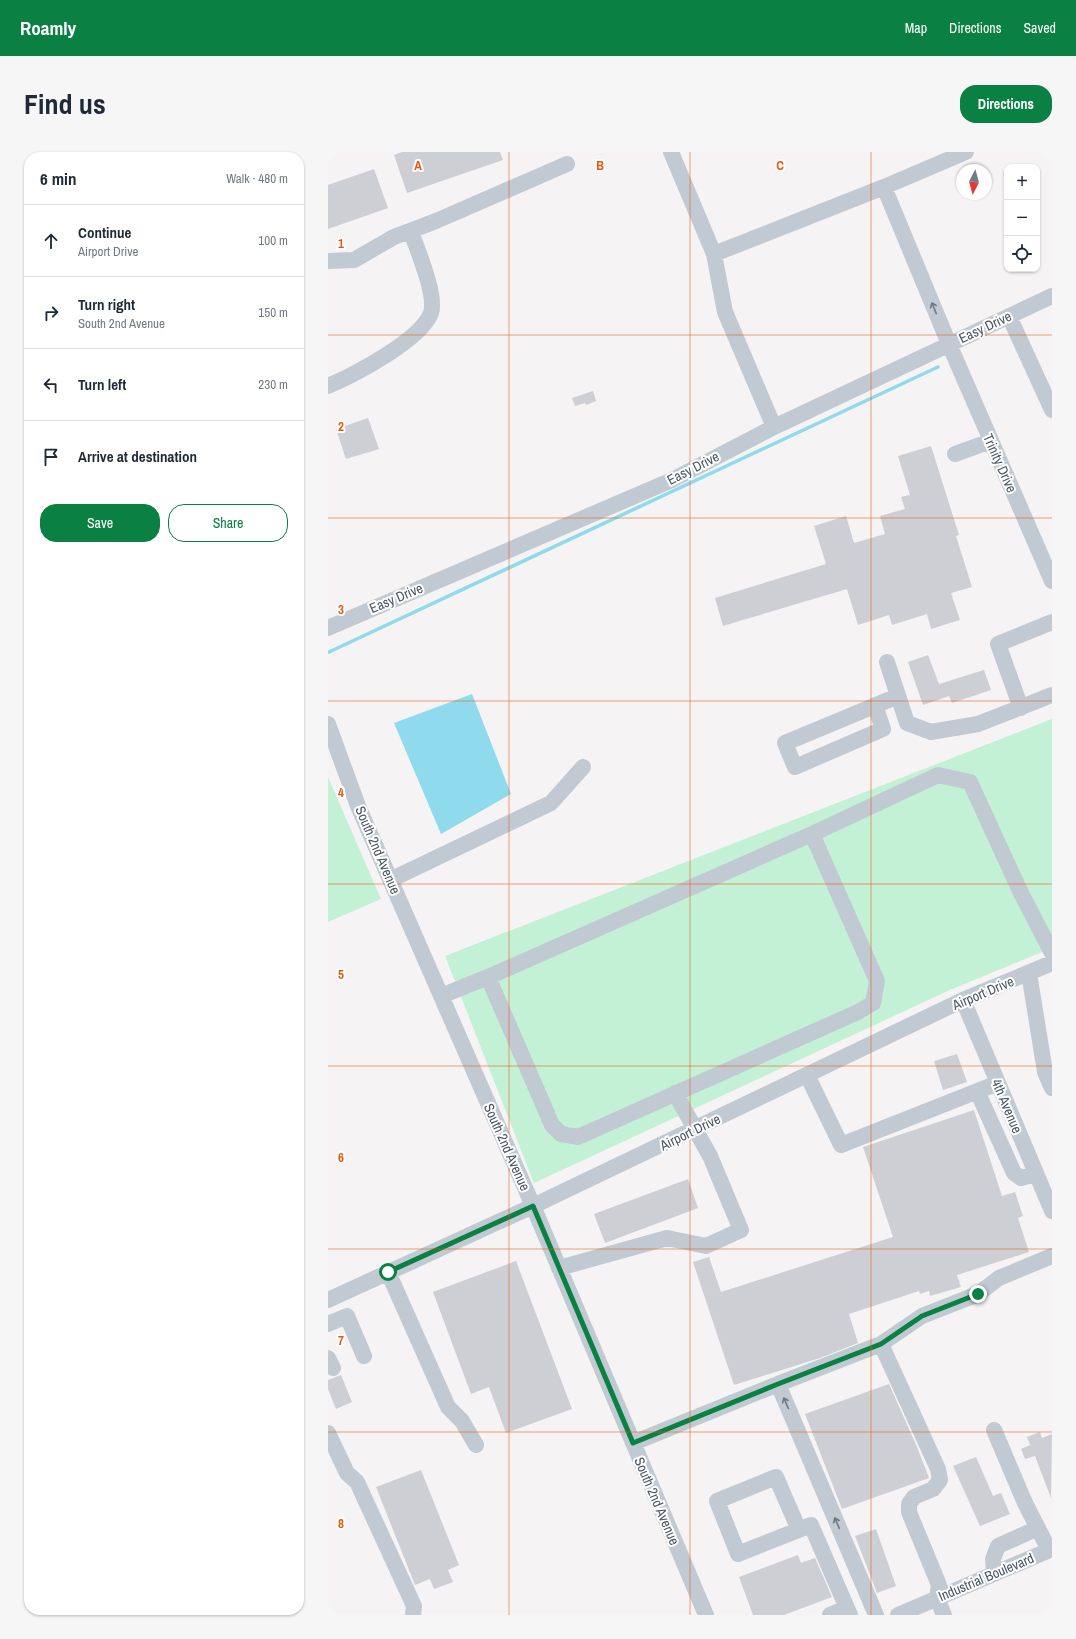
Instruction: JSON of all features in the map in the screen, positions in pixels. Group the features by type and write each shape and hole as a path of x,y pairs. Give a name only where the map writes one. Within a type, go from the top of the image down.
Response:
{"street":[{"path":"671,152 714,254 725,312 774,427"},
{"path":"714,254 884,187 958,154"},
{"path":"328,261 354,260 394,237 567,164"},
{"name":"Trinity Drive","path":"884,187 949,344 1052,581"},
{"path":"328,386 383,358 419,331 431,313 431,292 411,231"},
{"name":"Easy Drive","path":"328,628 672,480 774,427 1052,296"},
{"path":"1009,316 1052,410"},
{"path":"955,454 991,441"},
{"path":"1021,708 998,644 1052,622"},
{"path":"887,662 907,723 931,732 978,724 1052,695"},
{"path":"875,705 883,729 795,767 785,743 875,705 898,696"},
{"name":"South 2nd Avenue","path":"328,724 358,806 533,1206 706,1615"},
{"path":"390,880 551,803 583,767"},
{"path":"441,996 488,977 812,834 938,775 970,782 1020,891 1052,953"},
{"path":"488,977 552,1125 561,1134 578,1137 858,1012 873,1003 878,981 812,834"},
{"name":"Airport Drive","path":"328,1300 695,1130 963,1000 1052,963"},
{"path":"1029,973 1045,1072 1052,1088"},
{"name":"4th Avenue","path":"963,1000 1052,1211"},
{"path":"807,1075 841,1145 998,1083"},
{"path":"977,1091 1014,1173 1021,1178 1036,1174"},
{"path":"559,1268 667,1238 706,1246 741,1230 710,1156 675,1093"},
{"path":"633,1443 881,1344 922,1316 978,1294 999,1278 1052,1256"},
{"path":"388,1272 448,1407 462,1421 476,1445"},
{"path":"328,1324 347,1316 364,1356"},
{"path":"881,1344 938,1469 940,1480 933,1489 914,1497 909,1504 910,1512 939,1585 937,1598 944,1615"},
{"path":"778,1384 876,1615"},
{"path":"994,1430 1025,1503 1051,1550"},
{"path":"328,1433 347,1473 358,1482 414,1606 413,1615"},
{"path":"799,1530 776,1477 716,1501 738,1554 799,1530 811,1525 848,1611 830,1615"},
{"path":"994,1574 993,1559 998,1546 1038,1528"},
{"name":"Industrial Boulevard","path":"898,1615 1051,1550"}],"green space":[{"path":"1052,719 1052,948 952,989 534,1183 445,956"},
{"path":"328,777 381,899 328,922"}],"water":[{"path":"472,694 511,794 441,834 394,723"}],"building":[{"path":"402,152 500,152 503,160 407,193 394,155"},
{"path":"374,169 388,208 328,229 328,185"},
{"path":"593,391 596,401 586,405 585,403 575,406 572,398"},
{"path":"368,418 379,449 346,459 336,429"},
{"path":"931,446 959,535 956,536 972,587 951,593 960,620 931,629 927,614 892,625 889,615 858,625 847,589 723,626 715,598 826,564 814,526 846,516 854,543 885,534 880,516 905,509 901,497 910,495 898,456"},
{"path":"928,655 939,684 984,670 991,690 952,703 949,696 923,705 908,662"},
{"path":"957,1054 967,1082 943,1090 934,1061"},
{"path":"974,1110 1002,1196 1015,1192 1023,1216 1018,1218 1029,1252 957,1275 961,1287 930,1296 929,1291 920,1294 919,1291 849,1314 858,1343 820,1358 734,1385 693,1262 709,1257 721,1292 893,1237 863,1147"},
{"path":"688,1179 698,1208 605,1243 594,1214"},
{"path":"516,1261 572,1409 506,1433 489,1387 471,1394 433,1292"},
{"path":"341,1375 352,1402 336,1409 328,1389 328,1380"},
{"path":"889,1384 929,1478 842,1509 805,1414"},
{"path":"1040,1432 1042,1438 1052,1434 1051,1498 1035,1456 1025,1459 1021,1449 1030,1445 1027,1437"},
{"path":"976,1457 993,1496 1001,1493 1010,1514 980,1526 953,1466"},
{"path":"421,1470 459,1565 448,1570 453,1582 434,1589 430,1579 415,1585 376,1487"},
{"path":"876,1529 896,1586 877,1593 855,1536"},
{"path":"798,1555 801,1563 815,1558 832,1597 784,1615 753,1615 739,1577"}],"waterway":[{"path":"329,652 938,367"}],"route":[{"path":"388,1272 533,1206 633,1443 881,1344 922,1316 978,1294"}]}
